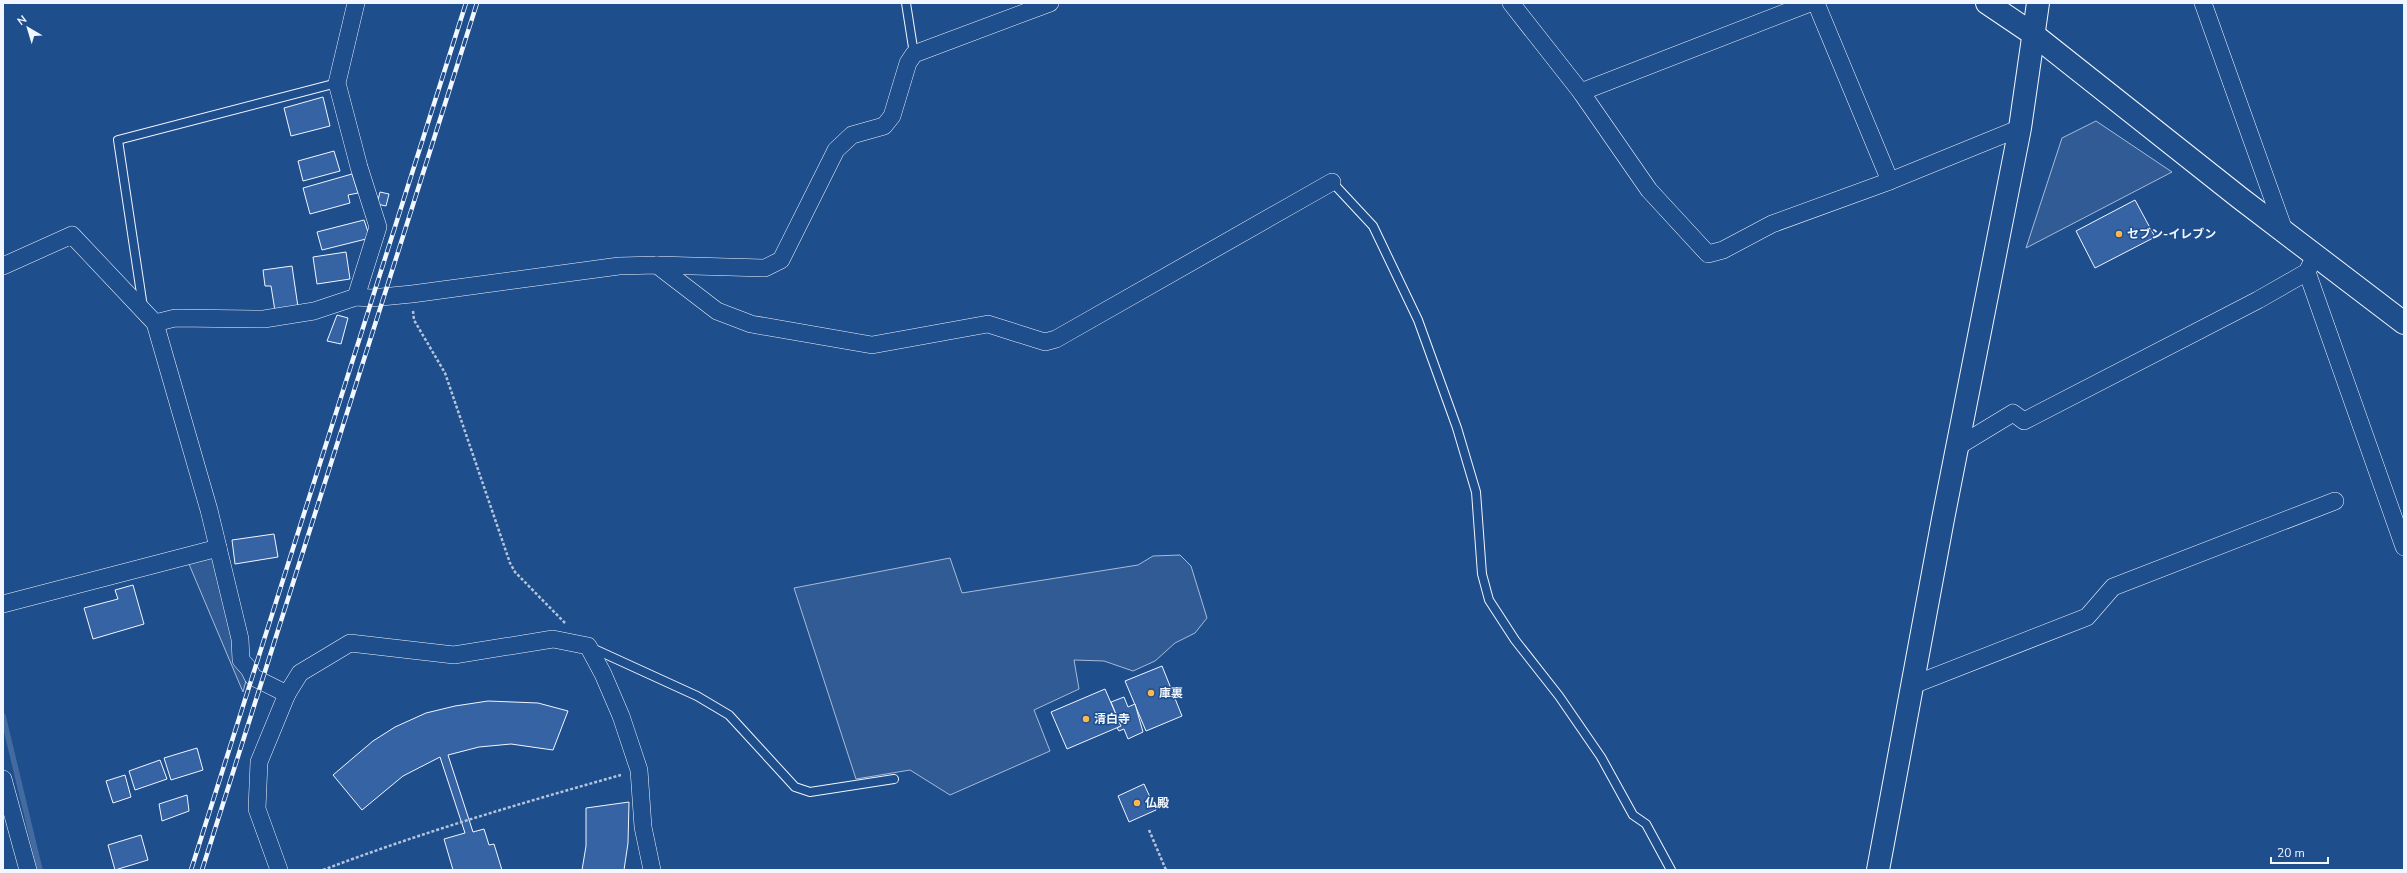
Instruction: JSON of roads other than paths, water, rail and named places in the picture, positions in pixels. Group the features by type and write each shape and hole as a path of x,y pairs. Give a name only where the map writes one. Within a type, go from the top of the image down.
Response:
{"street":[{"path":"356,3 337,83 359,167 378,228 356,297"},
{"path":"149,317 264,319 314,311 356,297 371,298 412,294 619,266 657,264 765,268 781,260 836,150 852,135 884,126 892,116 908,63 914,54 1050,3"},
{"path":"1511,3 1581,92 1649,190 1708,254 1723,250 1772,224 1890,181 2020,128"},
{"path":"1581,92 1810,3"},
{"path":"1816,3 1890,181"},
{"path":"1988,3 2033,34 2240,198 2284,230 2311,264 2404,323"},
{"path":"1878,870 1957,448 2020,128 2038,3"},
{"path":"2203,3 2284,230"},
{"path":"657,264 717,311 750,324 872,345 988,324 1045,342 1056,339 1177,272 1332,182"},
{"path":"3,266 72,235 149,317 218,548 240,639 241,660 249,669 253,677 286,694"},
{"path":"1957,448 2013,413 2024,420 2258,300 2311,264"},
{"path":"2311,264 2404,547"},
{"path":"1913,685 2087,616 2113,587 2335,501"},
{"path":"3,604 218,548"},
{"path":"279,870 257,809 259,762 286,694 300,673 350,643 454,655 553,639 588,646 621,716 639,770 643,827 652,870"},
{"path":"3,780 28,870"}],"lane":[{"path":"906,3 914,54"},
{"path":"149,317 118,140 337,83"},
{"path":"1332,182 1373,226 1418,320 1457,428 1476,492 1482,574 1489,600 1515,640 1559,696 1601,757 1634,815 1646,824 1670,870"},
{"path":"588,646 697,696 729,715 795,787 810,792 894,779"}],"waterway":[{"path":"3,716 40,870"}],"railway":[{"path":"191,870 466,3"},
{"path":"202,870 477,3"}],"place":[{"name":"セブン-イレブン","path":"2119,234"},
{"name":"庫裏","path":"1151,693"},
{"name":"清白寺","path":"1086,719"},
{"name":"仏殿","path":"1137,803"}]}
